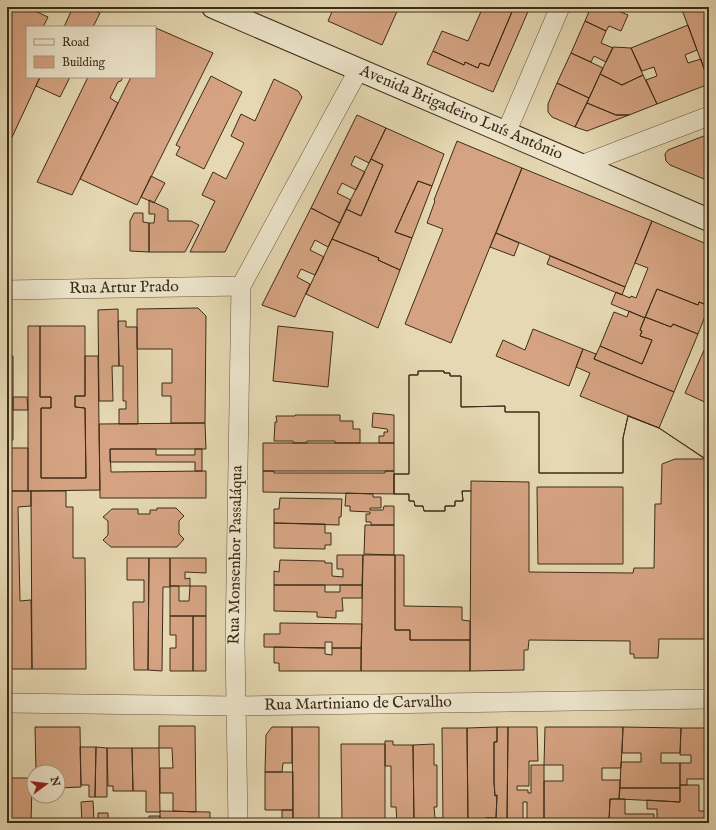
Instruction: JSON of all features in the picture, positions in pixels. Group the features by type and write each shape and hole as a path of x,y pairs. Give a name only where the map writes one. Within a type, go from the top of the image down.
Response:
{"main road":[{"name":"Avenida Brigadeiro Luís Antônio","path":"213,7 709,220"}],"street":[{"path":"506,133 560,7"},
{"path":"241,286 359,69"},
{"path":"581,165 709,116"},
{"name":"Rua Artur Prado","path":"7,290 241,286"},
{"name":"Rua Monsenhor Passaláqua","path":"238,823 235,644 241,286"},
{"name":"Rua Martiniano de Carvalho","path":"7,703 235,706 709,699"}],"building":[{"path":"14,7 26,7 48,17 44,26 26,26 26,78 40,78 7,148 7,12 11,14"},
{"path":"73,7 87,7 100,13 94,26 64,26"},
{"path":"334,7 399,7 382,45 328,21"},
{"path":"483,7 514,7 489,66 480,63 478,68 465,62 464,65 433,51 442,31 468,41"},
{"path":"514,7 530,7 493,92 427,64 433,51 464,65 465,62 478,68 480,63 489,66"},
{"path":"591,7 617,7 616,10 628,15 621,31 609,26 606,31 585,21"},
{"path":"681,7 709,7 709,82 697,50"},
{"path":"585,21 606,31 601,43 613,48 606,62 594,56 591,62 571,53"},
{"path":"688,25 697,50 685,55 688,63 701,59 709,84 657,104 646,80 657,76 654,67 642,71 631,48"},
{"path":"156,28 213,53 137,205 80,179 130,78 156,78"},
{"path":"613,47 631,48 643,75 622,85 600,74"},
{"path":"571,53 603,68 589,98 557,83"},
{"path":"600,74 622,85 643,75 657,104 629,115 616,115 587,103"},
{"path":"211,76 242,92 204,169 176,155 180,147 176,145"},
{"path":"40,78 70,78 60,97 36,86"},
{"path":"88,78 122,78 121,81 118,82 110,98 118,103 72,195 37,182"},
{"path":"274,79 298,91 302,97 225,252 190,252 215,201 202,195 213,172 226,179 244,143 231,136 241,114 255,121"},
{"path":"557,83 589,98 575,127 552,117 548,112 548,104"},
{"path":"587,103 616,115 629,115 587,131 575,127"},
{"path":"357,115 386,128 369,163 355,156 351,165 365,172 356,190 342,183 337,193 351,200 340,223 311,208"},
{"path":"386,128 444,154 432,186 418,181 395,232 412,238 400,270 378,260 379,258 332,239 346,209 361,216 383,165 371,159"},
{"path":"709,134 709,181 670,165 666,161 665,154 668,150"},
{"path":"457,141 522,168 451,343 405,324 443,229 427,223 435,201 434,200"},
{"path":"371,159 383,165 361,216 346,209"},
{"path":"522,168 652,221 625,287 496,233"},
{"path":"7,175 10,175 7,212"},
{"path":"151,176 165,183 154,203 141,197"},
{"path":"418,181 432,186 412,238 395,232"},
{"path":"149,200 168,209 168,221 191,221 199,225 185,252 149,252 149,223 154,223 155,214 149,214"},
{"path":"311,208 340,223 328,247 315,240 310,250 324,257 315,275 301,269 297,277 310,284 295,317 262,305"},
{"path":"134,213 143,213 143,222 149,223 149,252 130,251 130,221"},
{"path":"652,221 709,245 709,306 699,302 698,305 657,289 645,318 611,304 616,292 630,298 631,296 636,298 648,268 635,263"},
{"path":"496,233 519,243 514,256 490,247"},
{"path":"332,239 379,258 378,260 400,270 378,328 306,294"},
{"path":"550,256 625,287 622,295 547,264"},
{"path":"657,289 698,305 699,302 709,306 698,334 673,324 671,327 645,317"},
{"path":"198,308 206,316 205,423 171,423 171,396 162,396 162,383 172,383 172,349 137,349 137,309"},
{"path":"118,309 119,366 112,366 113,401 99,401 98,310"},
{"path":"629,311 645,318 640,330 642,331 640,336 652,340 642,364 600,346 614,312 627,317"},
{"path":"645,317 671,327 673,324 698,334 674,392 594,359 600,346 642,364 652,340 640,336 642,331 640,330"},
{"path":"118,321 126,321 126,327 137,327 138,424 119,424 119,409 126,409 126,401 123,401 123,366 119,366"},
{"path":"28,326 40,326 40,397 51,397 51,408 41,408 41,478 86,478 85,408 75,407 75,396 85,396 85,356 98,356 100,490 28,491"},
{"path":"40,326 85,326 85,396 75,396 75,407 85,408 86,478 41,478 41,408 51,408 51,397 40,397"},
{"path":"278,326 333,332 328,387 273,381"},
{"path":"533,329 583,349 569,386 496,356 503,340 525,350"},
{"path":"709,339 709,404 685,393"},
{"path":"583,349 596,354 594,359 674,392 659,428 580,396 590,373 576,367"},
{"path":"7,356 13,356 13,440 7,440"},
{"path":"418,371 444,371 444,373 450,373 450,376 461,376 461,407 505,406 505,412 539,412 539,473 623,473 623,438 628,416 659,428 705,459 675,459 662,464 661,504 655,504 654,568 634,568 633,573 529,572 529,482 471,481 471,491 462,491 463,501 455,501 455,506 445,506 445,511 424,511 423,506 415,506 414,501 409,501 409,494 394,494 394,474 409,474 409,375 418,375","holes":["537,487 623,487 623,564 538,564"]},
{"path":"418,371 444,371 444,373 450,373 450,376 461,376 461,407 505,406 505,412 539,412 539,473 623,473 623,438 628,416 659,428 709,461 709,639 659,639 658,658 634,658 634,654 630,654 630,641 529,640 528,650 524,650 524,670 470,671 471,491 462,491 463,501 455,501 455,506 445,506 445,511 424,511 423,506 415,506 414,501 409,501 409,494 394,494 394,474 409,474 409,375 418,375"},
{"path":"13,397 27,397 28,410 13,410"},
{"path":"373,413 394,415 394,443 379,443 379,436 384,436 384,432 388,432 387,429 372,427"},
{"path":"340,415 340,421 353,421 353,429 360,429 360,443 307,441 307,443 293,443 293,441 274,441 275,422 277,422 276,416"},
{"path":"205,423 206,449 110,449 111,472 206,471 206,498 100,498 99,424"},
{"path":"7,440 9,440 9,448 28,448 28,491 7,491"},
{"path":"263,443 394,443 394,471 263,471"},
{"path":"110,449 156,449 156,455 195,455 195,449 202,449 202,471 195,471 195,462 110,462"},
{"path":"263,471 274,471 274,473 385,473 385,471 394,471 394,494 263,492"},
{"path":"7,491 31,491 31,506 18,507 20,601 31,600 32,669 7,669"},
{"path":"31,491 66,491 66,507 73,507 73,558 85,558 86,669 32,669"},
{"path":"346,493 373,494 373,497 381,497 381,508 370,508 370,510 383,510 384,506 394,506 394,525 371,525 371,522 366,522 366,514 370,514 370,512 350,511 350,506 345,506"},
{"path":"280,498 342,499 339,525 274,523 274,509 279,509"},
{"path":"157,508 176,508 184,516 179,521 179,534 184,539 177,547 111,547 103,540 108,535 108,521 103,517 112,509 138,509 138,514 150,514 150,510 157,510"},
{"path":"274,523 325,524 325,533 331,533 331,545 325,545 325,549 274,548"},
{"path":"365,525 394,525 394,555 364,554"},
{"path":"337,555 363,555 362,585 274,585 274,571 279,572 280,560 325,561 325,563 332,563 332,576 343,577 343,569 337,569"},
{"path":"363,555 395,555 395,630 410,630 410,640 470,640 470,671 361,671"},
{"path":"395,555 404,555 404,606 462,607 462,620 470,621 470,640 410,640 410,630 395,630"},
{"path":"127,558 149,558 148,670 134,670 133,602 144,602 144,580 127,580"},
{"path":"149,558 170,558 170,587 163,587 162,671 148,670"},
{"path":"170,558 206,558 206,573 185,572 185,579 190,578 190,586 170,586"},
{"path":"274,585 325,585 325,592 340,592 340,585 362,585 362,598 342,598 343,611 336,611 336,618 317,617 317,612 274,611"},
{"path":"170,586 179,586 179,601 189,601 190,586 206,586 206,616 170,616"},
{"path":"170,616 193,616 193,671 170,671 170,648 176,648 176,635 170,635"},
{"path":"193,616 206,616 206,671 193,671"},
{"path":"280,623 362,624 361,648 332,648 332,642 325,642 325,648 264,647 264,634 280,634"},
{"path":"274,647 325,648 325,654 332,655 332,648 361,648 361,671 279,671 279,663 274,663"},
{"path":"159,726 195,726 196,812 173,811 173,793 160,793 160,768 173,768 172,748 159,748"},
{"path":"35,727 80,727 81,787 66,788 66,764 36,764"},
{"path":"272,727 292,727 292,763 283,763 282,772 265,772 266,735"},
{"path":"292,727 319,727 319,823 293,823"},
{"path":"497,727 497,742 494,742 494,782 495,796 497,795 496,818 485,818 485,822 468,823 467,728"},
{"path":"497,727 508,727 507,823 468,823 485,822 485,818 496,818 497,795 495,796 494,782 494,742 497,742"},
{"path":"508,727 537,727 538,761 529,761 529,786 517,786 517,790 528,790 528,793 531,793 531,765 544,765 544,823 527,823 527,802 523,802 523,823 507,823"},
{"path":"545,727 623,727 621,768 602,768 602,780 620,780 619,799 610,799 609,821 544,820 544,781 563,781 563,765 544,765"},
{"path":"623,727 681,728 680,753 661,753 661,763 680,763 680,788 620,788 621,762 641,762 641,753 622,753"},
{"path":"442,728 467,728 468,823 443,823"},
{"path":"681,728 709,728 709,779 687,779 687,785 680,785 680,763 691,763 691,755 680,755"},
{"path":"385,741 393,741 393,745 413,745 414,823 397,823 396,807 391,807 391,766 385,766"},
{"path":"341,744 385,744 385,823 342,823"},
{"path":"434,744 434,765 437,765 437,807 434,807 435,818 443,818 443,823 414,823 413,745"},
{"path":"80,747 96,747 95,797 89,797 89,785 81,785"},
{"path":"96,747 107,748 107,797 95,797"},
{"path":"107,748 132,748 133,791 113,791 113,786 108,786"},
{"path":"132,748 159,748 160,812 146,812 146,791 133,791"},
{"path":"265,772 293,772 293,810 265,810"},
{"path":"7,778 26,778 26,804 32,804 31,823 7,823"},
{"path":"680,785 699,785 699,811 709,811 709,822 657,822 657,809 647,809 647,800 680,802"},
{"path":"620,788 680,788 680,802 619,799"},
{"path":"610,799 625,799 625,814 654,814 654,822 609,821"},
{"path":"93,801 95,823 82,823 81,802"},
{"path":"282,810 293,810 293,823 265,823 265,819 282,819"},
{"path":"160,811 210,812 210,823 160,823"},
{"path":"98,813 108,813 108,823 95,823 95,821 98,821"},
{"path":"149,816 160,816 160,823 149,823"},
{"path":"609,821 656,821 656,823 609,823"}]}
